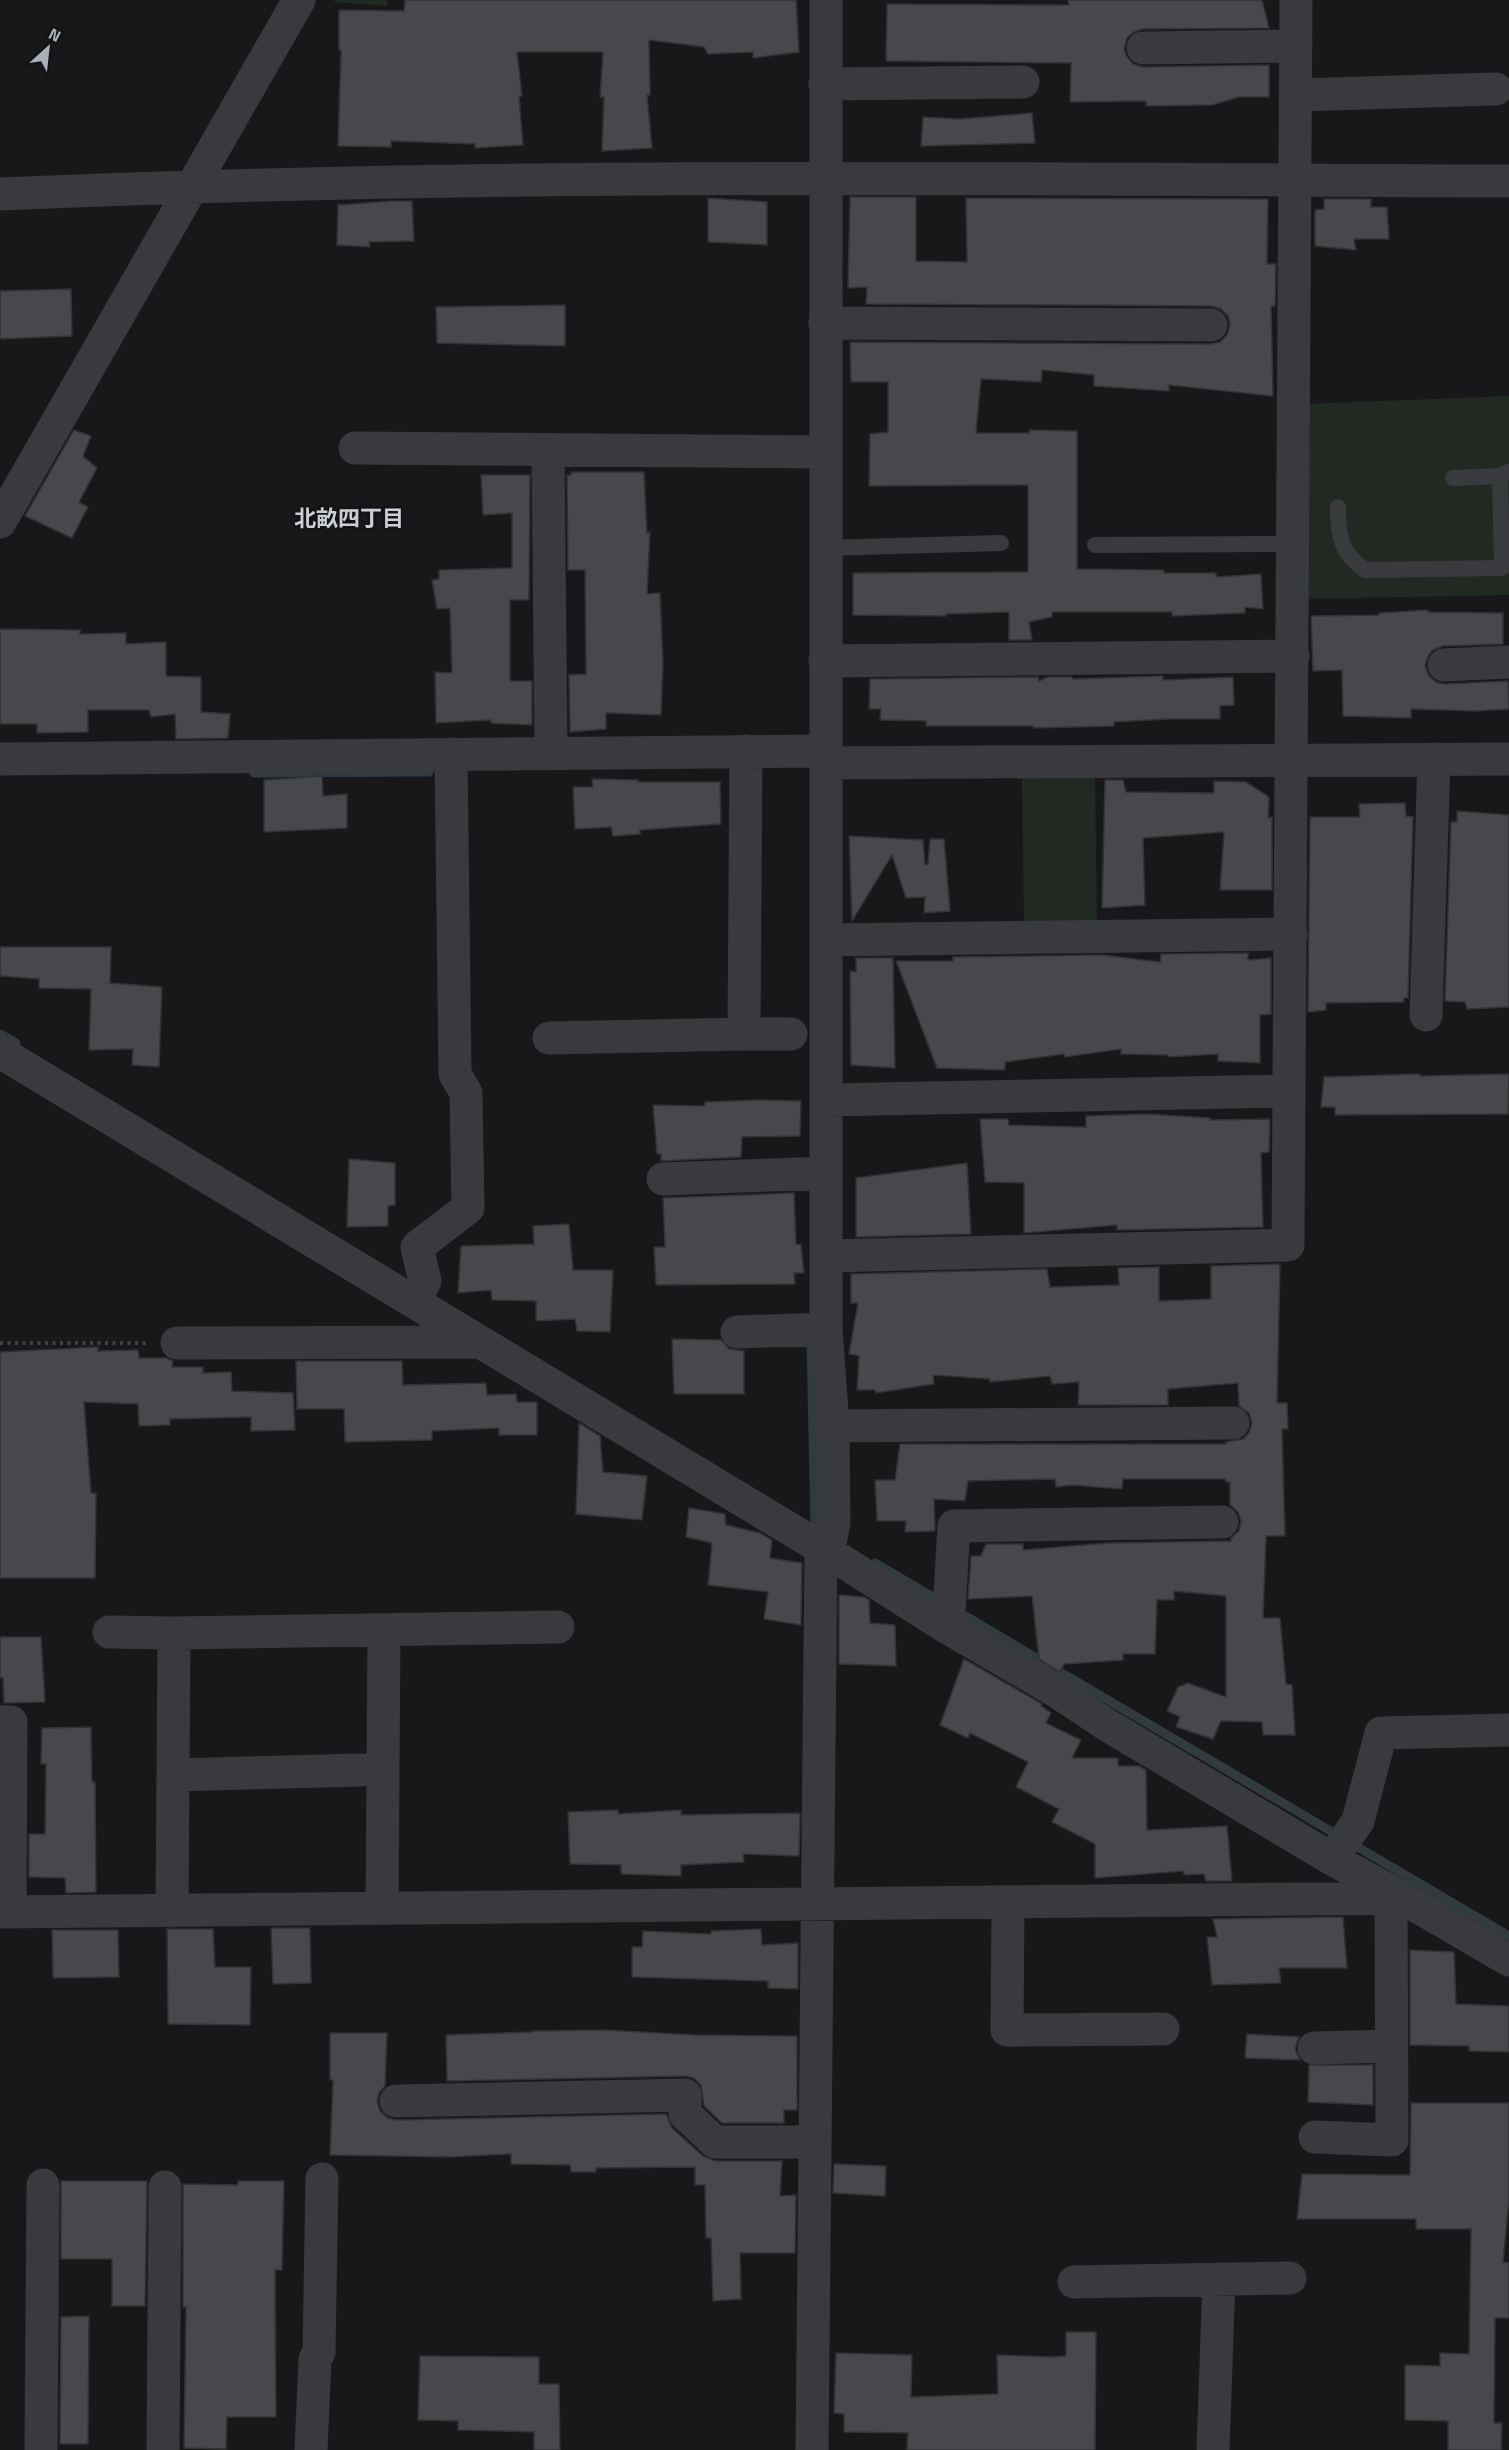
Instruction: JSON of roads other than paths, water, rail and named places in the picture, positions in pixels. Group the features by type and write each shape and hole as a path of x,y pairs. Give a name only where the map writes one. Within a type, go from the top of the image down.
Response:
{"street":[{"path":"0,522 183,186 300,0"},
{"path":"812,2450 816,1904 833,1426 826,1329 824,178 826,0"},
{"path":"826,1256 1288,1245 1296,0"},
{"path":"1143,48 1296,46"},
{"path":"825,84 1023,82"},
{"path":"1296,95 1496,89"},
{"path":"0,194 183,186 824,178 1509,182"},
{"path":"825,323 1210,325"},
{"path":"355,448 825,452"},
{"path":"548,450 551,753"},
{"path":"825,661 1293,656"},
{"path":"1444,665 1509,662"},
{"path":"744,1034 746,752"},
{"path":"0,759 746,752 825,757 1509,759"},
{"path":"419,1292 417,1247 468,1208 466,1093 455,1074 451,754"},
{"path":"1426,1015 1434,759"},
{"path":"826,940 1291,934"},
{"path":"549,1038 791,1034"},
{"path":"0,1052 419,1292 480,1342 828,1541 948,1613 1107,1725 1339,1848 1397,1898 1509,1960"},
{"path":"826,1100 1289,1090"},
{"path":"663,1179 826,1173"},
{"path":"737,1332 826,1329"},
{"path":"177,1343 480,1342"},
{"path":"833,1426 1233,1423"},
{"path":"948,1613 954,1526 1222,1522"},
{"path":"109,1632 558,1627"},
{"path":"382,1908 384,1630"},
{"path":"172,1911 174,1633"},
{"path":"0,1722 11,1722 5,1912 1397,1898"},
{"path":"1339,1848 1358,1821 1381,1733 1509,1730"},
{"path":"173,1775 362,1770"},
{"path":"1315,2137 1392,2140 1391,2046 1397,1898"},
{"path":"1008,1902 1007,2030 1163,2029"},
{"path":"1314,2048 1391,2046"},
{"path":"396,2101 685,2095 685,2114 715,2142 814,2142"},
{"path":"311,2450 315,2359 319,2352 321,2179"},
{"path":"41,2450 43,2185"},
{"path":"163,2450 165,2187"},
{"path":"1074,2282 1290,2278"},
{"path":"1213,2450 1219,2279"}],"lane":[{"path":"1338,507 1338,535 1351,560 1365,570 1505,568 1504,474 1453,478"},
{"path":"825,548 1001,543"},
{"path":"1095,545 1293,544"}],"waterway":[{"path":"254,773 429,772"},
{"path":"0,1034 16,1043"},
{"path":"811,1342 815,1527"},
{"path":"875,1563 943,1603"},
{"path":"955,1610 1509,1936"}],"district":[{"name":"北畝四丁目","path":"349,518"}]}
